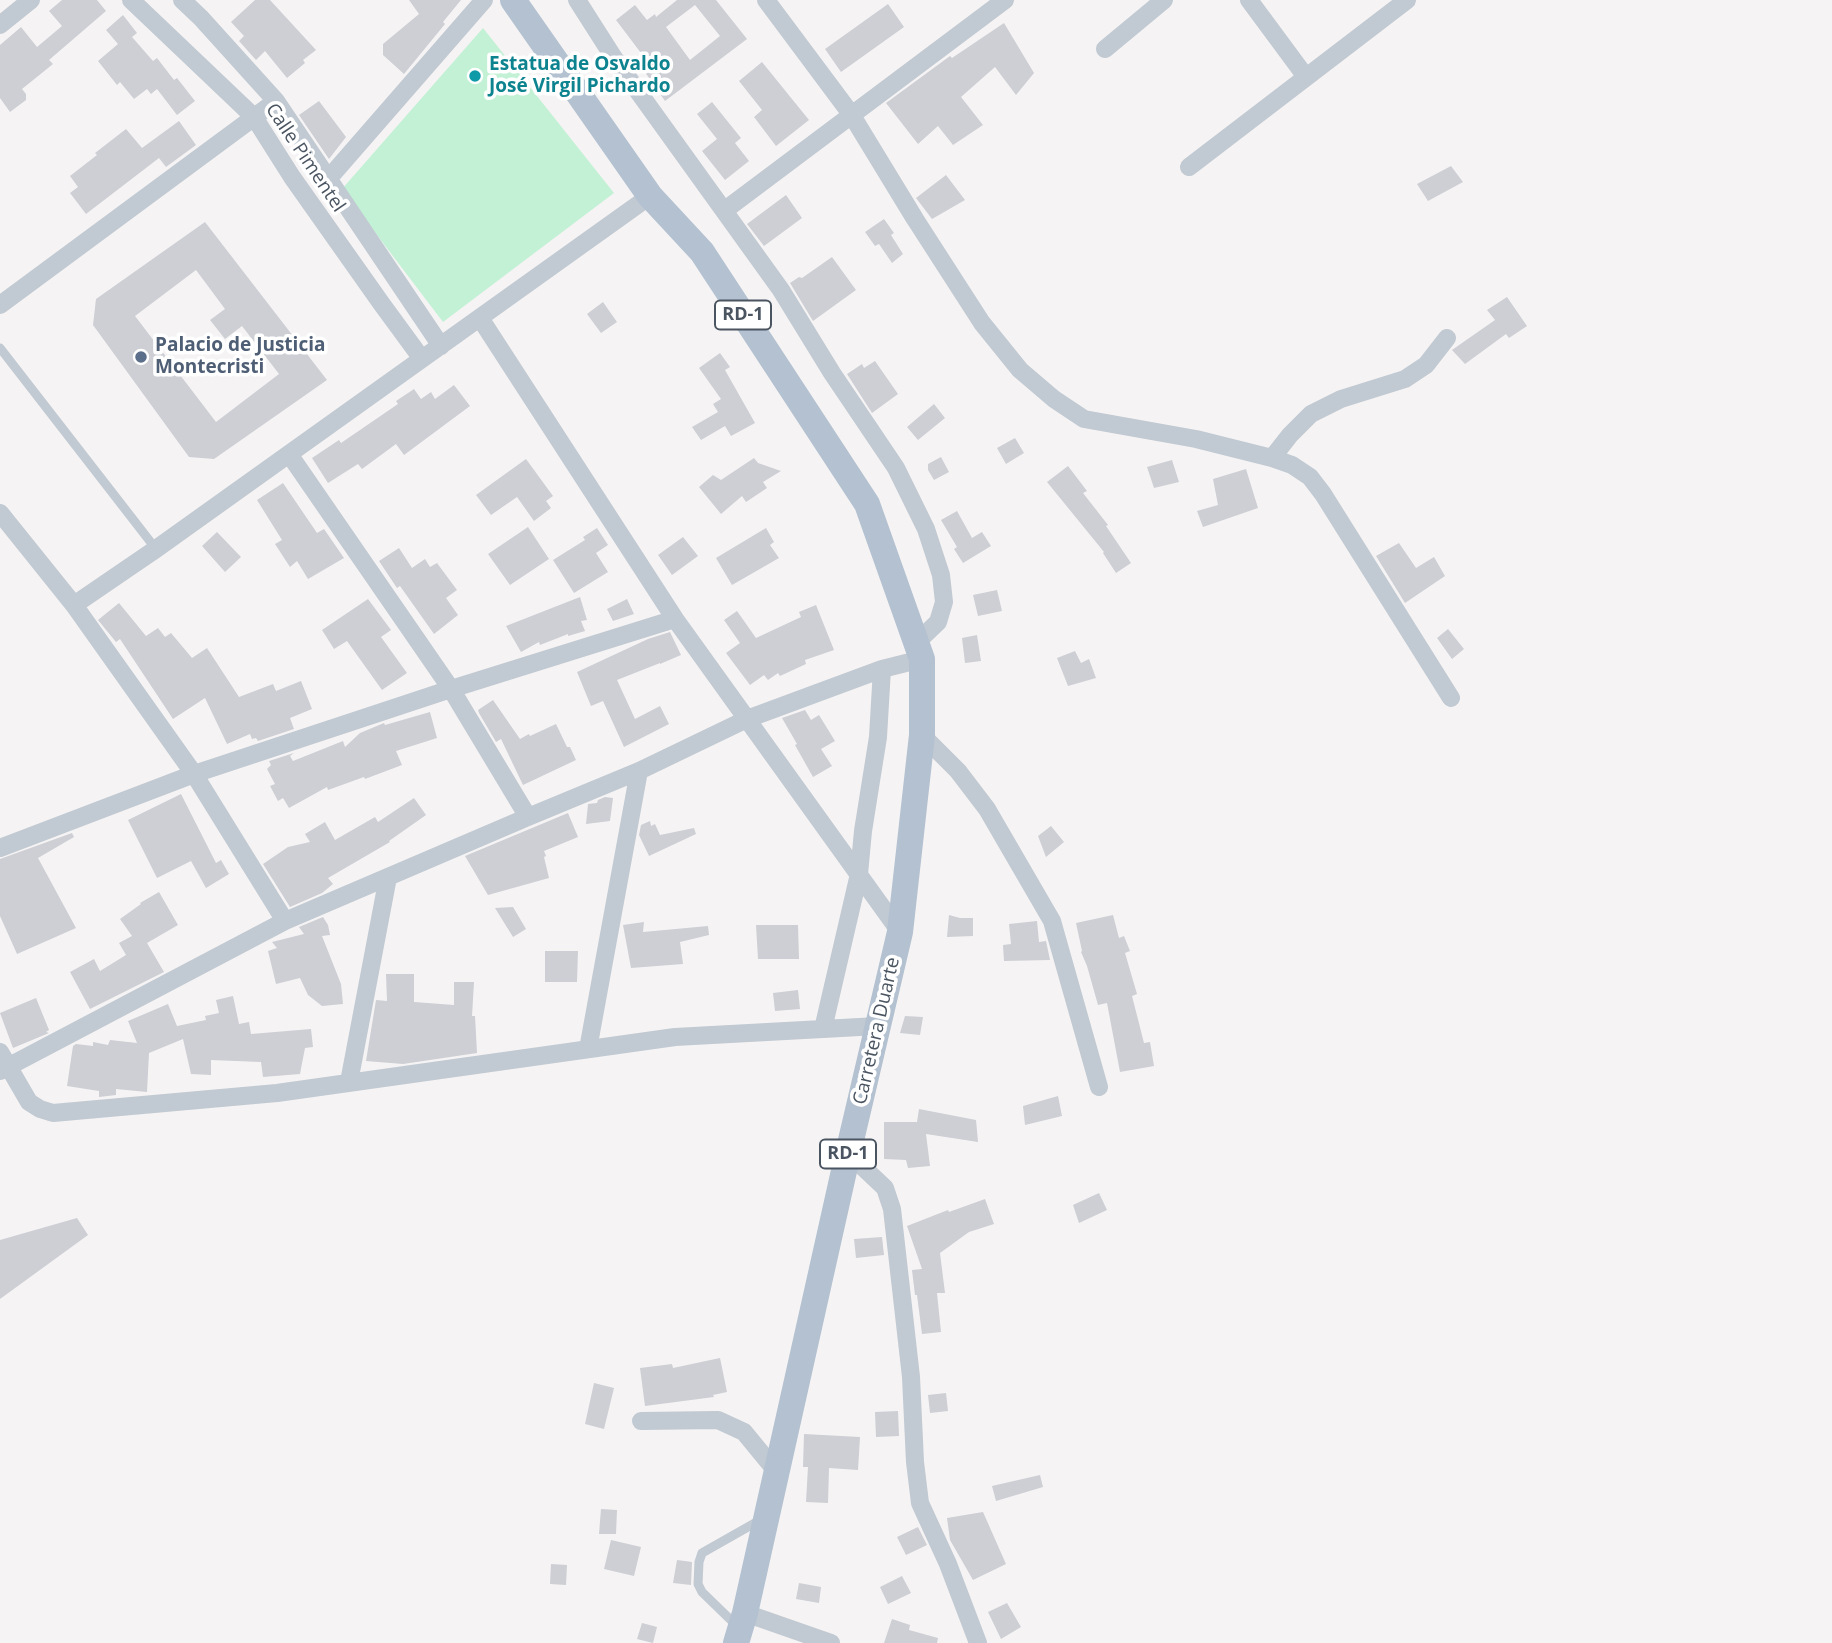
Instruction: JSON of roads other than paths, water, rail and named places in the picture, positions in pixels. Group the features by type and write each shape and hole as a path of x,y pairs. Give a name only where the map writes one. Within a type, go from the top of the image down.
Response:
{"main road":[{"name":"RD-1","path":"513,0 650,196 702,251 867,504 919,651"},
{"name":"Carretera Duarte","path":"740,1628 901,932 922,735 919,651"}],"street":[{"path":"0,25 30,0"},
{"name":"Calle Pimentel","path":"131,0 254,117 292,177 422,359"},
{"name":"Calle Pimentel","path":"182,0 276,101 441,346"},
{"path":"329,178 484,0"},
{"path":"577,0 614,58 781,290 832,373 896,468 926,529 941,575 944,602 938,622 919,651 882,669 747,719 639,771 285,921 3,1063 29,1102 40,1109 53,1112 277,1093 675,1037 878,1026"},
{"path":"766,0 851,114 982,323 1020,370 1054,399 1084,419 1196,439 1272,458 1292,465 1310,477 1451,698"},
{"path":"724,210 1005,0"},
{"path":"1105,49 1164,0"},
{"path":"1249,0 1306,77"},
{"path":"1189,167 1407,0"},
{"path":"0,304 276,101"},
{"path":"74,605 650,196"},
{"path":"480,318 675,619 901,932"},
{"path":"1272,458 1311,414 1341,399 1405,379 1426,365 1447,338"},
{"path":"289,454 451,689 528,817"},
{"path":"0,513 74,605 194,774 285,921"},
{"path":"0,848 194,774 675,619"},
{"path":"823,1029 859,874 878,737 882,669"},
{"path":"922,735 958,771 987,809 1052,921 1099,1087"},
{"path":"588,1049 639,771"},
{"path":"349,1082 388,877"},
{"path":"848,1153 885,1188 892,1209 911,1377 920,1503 948,1564 978,1643"},
{"path":"641,1421 718,1420 744,1432 776,1471"},
{"path":"740,1628 831,1643"}],"lane":[{"path":"0,348 156,549"},
{"path":"740,1628 702,1592 698,1584 699,1562 702,1552 766,1516"}],"place":[{"name":"Estatua de Osvaldo José Virgil Pichardo","path":"475,76"},
{"name":"Palacio de Justicia Montecristi","path":"141,357"}]}
